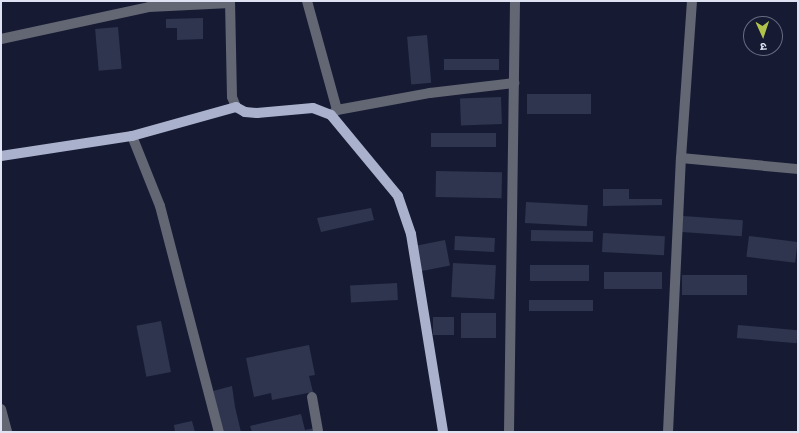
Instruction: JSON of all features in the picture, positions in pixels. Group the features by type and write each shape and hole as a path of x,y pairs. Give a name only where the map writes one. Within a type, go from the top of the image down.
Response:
{"main road":[{"path":"1,156 132,136 236,107 245,112 257,113 313,108 334,112 398,196 411,234 443,432"}],"street":[{"path":"307,1 334,112 430,93 514,83"},
{"path":"509,432 515,1"},
{"path":"668,432 681,158 692,1"},
{"path":"1,39 149,7 230,2 232,97 236,107"},
{"path":"132,136 160,206 219,432"},
{"path":"681,158 798,168"},
{"path":"312,397 318,432"},
{"path":"1,409 7,432"}],"building":[{"path":"203,18 203,39 177,40 177,28 166,28 166,19"},
{"path":"118,27 122,69 99,71 95,29"},
{"path":"427,35 431,83 411,85 407,37"},
{"path":"444,59 499,59 499,70 444,70"},
{"path":"527,94 591,94 591,114 527,114"},
{"path":"501,97 502,124 461,125 460,98"},
{"path":"431,133 496,133 496,147 431,147"},
{"path":"436,171 502,172 502,198 436,197"},
{"path":"603,189 629,189 629,199 662,199 662,205 603,206"},
{"path":"526,202 588,205 587,226 525,223"},
{"path":"371,208 374,220 321,232 317,218"},
{"path":"683,216 743,220 742,236 682,232"},
{"path":"531,230 593,231 593,242 531,241"},
{"path":"603,233 665,236 664,255 602,252"},
{"path":"455,236 495,238 494,252 454,250"},
{"path":"749,236 798,242 795,263 746,257"},
{"path":"445,240 450,266 420,271 415,246"},
{"path":"453,263 496,265 494,299 451,297"},
{"path":"530,265 589,265 589,281 530,281"},
{"path":"604,272 662,272 662,289 604,289"},
{"path":"682,275 747,275 747,295 682,295"},
{"path":"397,283 398,300 351,302 350,285"},
{"path":"529,300 593,300 593,311 529,311"},
{"path":"461,313 496,313 496,338 461,338"},
{"path":"433,317 454,317 454,335 433,335"},
{"path":"161,321 171,372 146,377 136,326"},
{"path":"738,325 798,330 797,343 737,338"},
{"path":"309,345 315,375 309,376 313,392 272,400 271,393 254,397 246,358"},
{"path":"232,386 241,432 223,432 213,391"},
{"path":"301,414 305,430 319,427 320,432 252,432 250,426"},
{"path":"192,421 195,432 175,432 174,425"}]}
